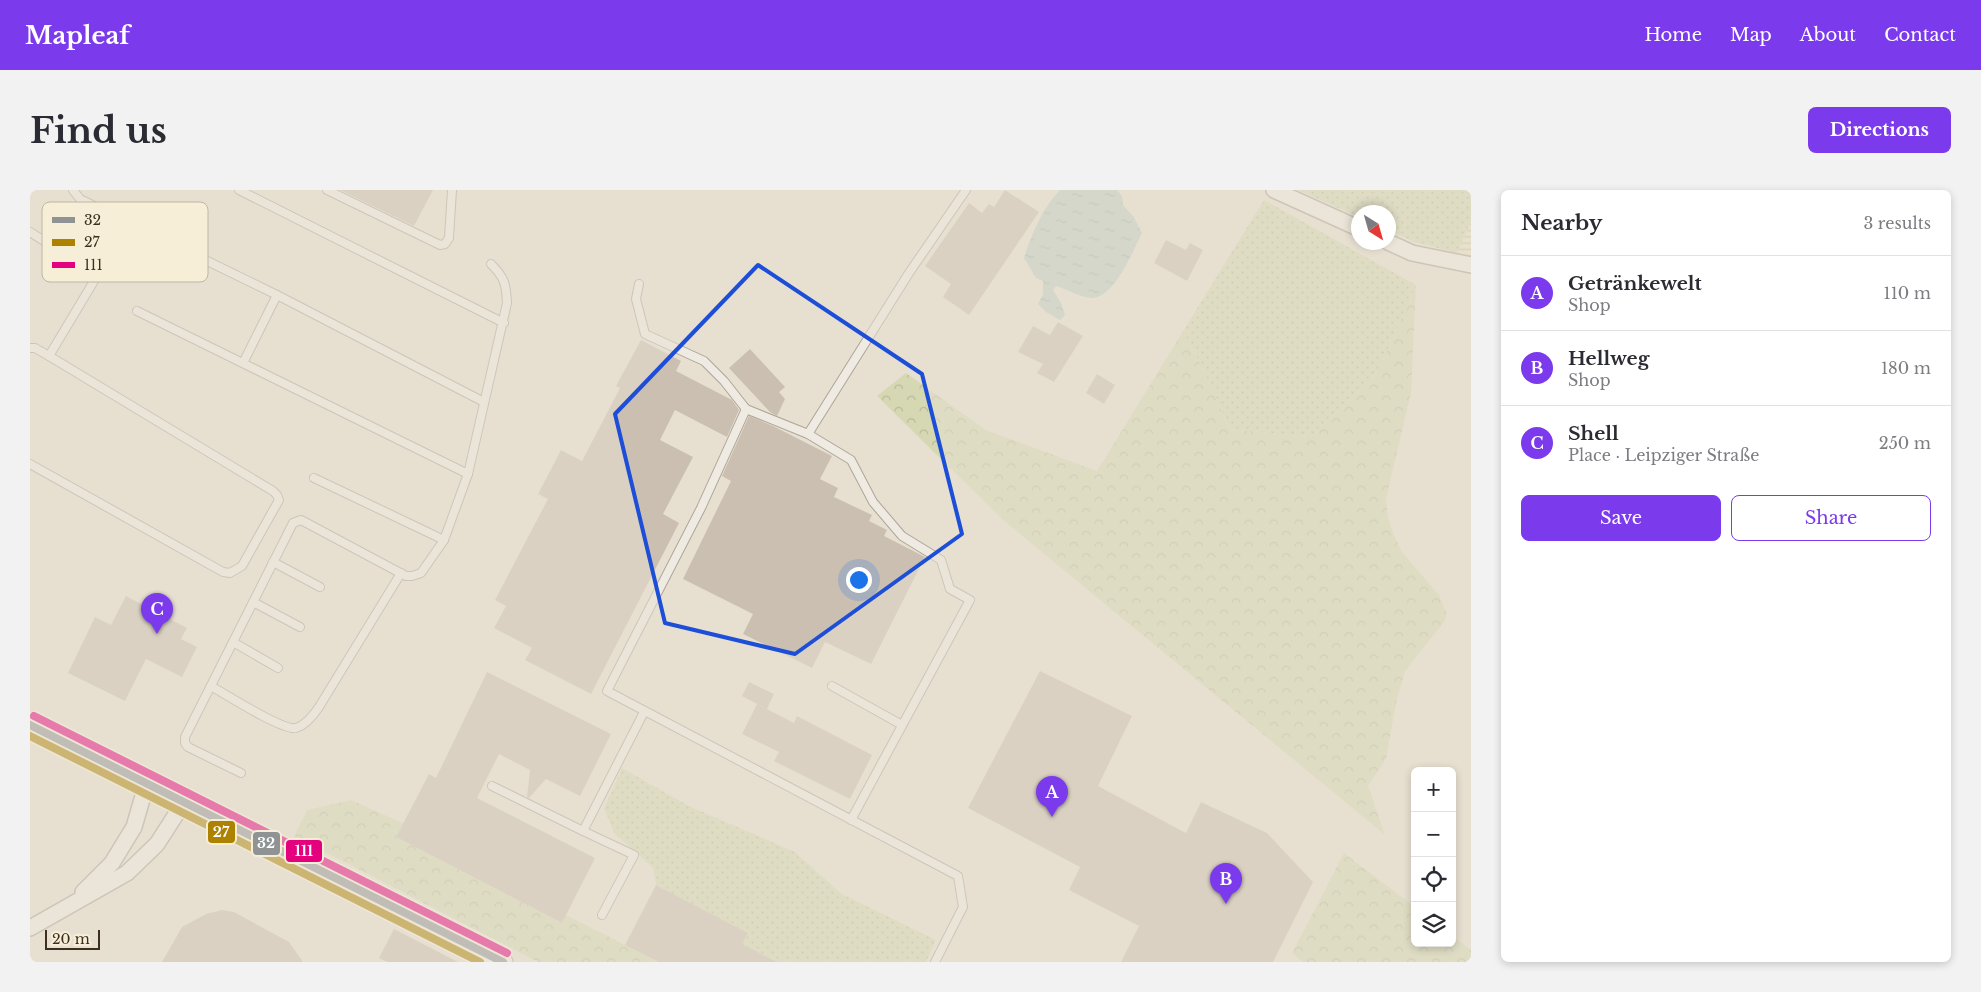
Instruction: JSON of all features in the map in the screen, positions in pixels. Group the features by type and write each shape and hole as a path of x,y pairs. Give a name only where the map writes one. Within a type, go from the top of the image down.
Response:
{"street":[{"path":"1274,190 1351,225"},
{"path":"1396,246 1412,253 1471,265"},
{"path":"30,725 503,962"},
{"path":"66,908 112,863 134,827 147,782"},
{"path":"30,928 127,873 157,844 184,802"}],"lane":[{"path":"73,190 80,199 86,202"},
{"path":"240,190 504,323"},
{"path":"328,190 440,245 445,244 449,238 450,191"},
{"path":"343,198 348,190"},
{"path":"808,434 910,273 966,190"},
{"path":"30,232 42,240"},
{"path":"208,262 484,402"},
{"path":"241,773 188,746 185,743 185,737 293,523 301,520 401,573 412,576 421,573 444,540 468,474 508,303 506,287 502,276 491,264"},
{"path":"49,356 93,282"},
{"path":"639,284 636,299 645,334 704,361 724,381 746,409 808,434 851,460 873,502 902,536 941,560 950,589 970,600 851,820"},
{"path":"243,363 277,296"},
{"path":"137,311 468,474"},
{"path":"30,348 35,348 49,356 274,491 278,495 279,500 242,566 230,573 223,572 30,464"},
{"path":"746,409 701,508 607,691 958,876 963,907 934,962"},
{"path":"314,478 444,540"},
{"path":"273,562 320,586"},
{"path":"211,686 282,726 296,728 306,722 319,707 401,573"},
{"path":"253,602 300,627"},
{"path":"233,642 278,668"},
{"path":"832,686 902,725"},
{"path":"583,831 644,712"},
{"path":"492,786 634,855 602,915"}],"highlighted area":[{"path":"758,265 922,374 962,534 795,654 665,623 615,414"}],"shaded area":[{"path":"1471,221 1471,256 1457,253"}],"green space":[{"path":"1298,190 1471,190 1471,221 1457,253 1414,242 1396,233 1396,205 1351,205 1351,214"},
{"path":"1264,200 1416,285 1376,376 1310,437 1230,429 1183,331"},
{"path":"1416,285 1411,393 1386,499 1388,518 1402,552 1439,595 1447,614 1444,622 1405,671 1396,703 1386,759 1368,786 1385,835 1003,520 877,396 906,373 986,430 1097,471 1183,331 1230,429 1310,437 1376,376"},
{"path":"622,768 689,806 795,852 842,894 936,940 926,962 777,962 762,954 759,957 740,948 748,933 656,885 653,868 614,833 604,808"},
{"path":"351,800 403,823 396,837 562,923 566,915 659,962 538,962 294,836 307,810"},
{"path":"1344,853 1411,904 1411,947 1456,947 1456,939 1471,950 1471,962 1303,962 1292,953"}],"water":[{"path":"1060,190 1117,190 1122,196 1123,205 1133,216 1142,233 1122,272 1108,290 1100,296 1088,298 1056,286 1053,290 1061,303 1065,315 1060,320 1046,312 1038,304 1043,294 1043,281 1036,278 1024,258 1038,222"}],"building":[{"path":"340,190 433,190 414,226"},
{"path":"1005,190 1039,212 969,315 943,297 951,284 925,266 969,203 982,213 989,204 994,207"},
{"path":"1166,240 1186,250 1190,243 1203,250 1187,281 1154,263"},
{"path":"1058,322 1083,336 1054,382 1037,373 1043,364 1018,352 1033,326 1050,335"},
{"path":"641,340 681,361 676,371 732,400 739,410 727,437 675,410 660,440 693,457 663,514 679,523 591,694 525,660 532,648 494,628 506,606 495,600 548,499 538,494 561,450 582,461 620,388 616,386"},
{"path":"750,349 785,387 779,392 785,399 777,416 770,412 729,368"},
{"path":"1097,374 1115,385 1104,404 1086,393"},
{"path":"749,416 832,456 820,479 838,488 834,497 872,515 869,521 887,530 884,536 925,557 871,664 825,642 812,668 743,634 753,614 683,579 731,481 722,476"},
{"path":"126,596 187,628 181,639 197,647 182,677 146,659 125,701 68,673 95,617 111,625"},
{"path":"1040,671 1132,716 1098,786 1186,833 1201,802 1267,833 1313,882 1273,962 1121,962 1139,926 1069,890 1080,867 968,808"},
{"path":"487,672 611,734 580,796 546,779 529,798 527,797 530,770 499,754 477,798 595,858 562,923 396,837 429,774 436,778"},
{"path":"749,682 774,694 767,709 742,696"},
{"path":"757,704 794,723 797,716 872,755 850,799 774,761 779,752 742,734"},
{"path":"656,885 748,933 742,944 777,962 659,962 625,945"},
{"path":"222,910 234,912 289,942 303,962 162,962 182,927 206,914"},
{"path":"394,929 458,962 387,962 379,958"}],"transit line":[{"name":"111","path":"34,716 507,953"},
{"name":"32","path":"30,725 503,962"},
{"name":"27","path":"30,736 480,962"}],"place":[{"name":"Shell","path":"157,634"},
{"name":"Getränkewelt","path":"1052,817"},
{"name":"Hellweg","path":"1226,904"}]}
